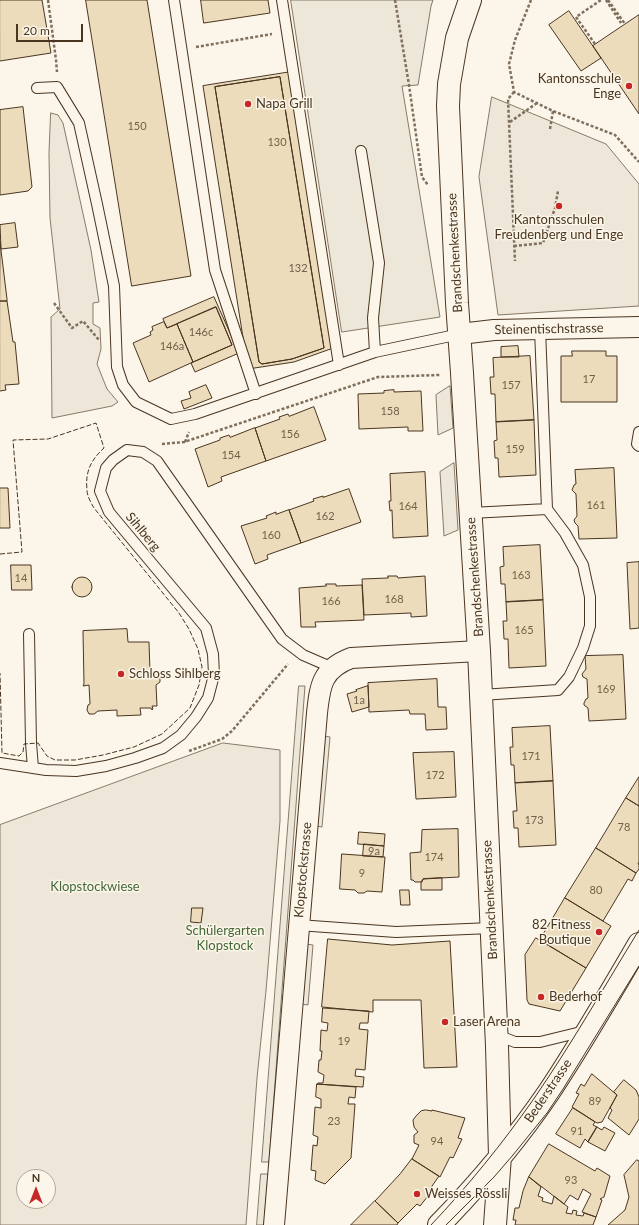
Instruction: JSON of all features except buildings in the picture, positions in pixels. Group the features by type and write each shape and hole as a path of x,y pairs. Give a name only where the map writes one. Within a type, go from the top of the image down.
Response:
{"street":[{"name":"Brandschenkestrasse","path":"470,0 457,38 449,84 448,106 457,303 479,651 497,1035 500,1156 495,1225"},
{"name":"Steinentischstrasse","path":"460,334 494,330 639,327"},
{"path":"332,668 351,658 479,651"},
{"name":"Klopstockstrasse","path":"274,1225 298,925 320,689 327,674 332,668"},
{"name":"Bederstrasse","path":"439,1225 500,1156 549,1091 639,944"}],"lane":[{"path":"174,0 215,270 256,394"},
{"path":"282,0 339,365"},
{"path":"37,88 57,87 79,123 114,286 117,367 123,385 136,402 171,419 196,414 375,352 460,334"},
{"path":"361,151 379,263 373,318 375,352"},
{"path":"481,695 558,690 569,677 583,648 590,626 590,597 583,565 566,533 547,509 540,329"},
{"path":"639,432 637,444 639,446"},
{"name":"Sihlberg","path":"0,763 33,768 76,771 106,766 163,748 181,735 196,717 208,698 214,675 213,654 206,628 109,512 100,491 106,468 113,460 127,450 143,452 157,461 282,639 303,655 332,668"},
{"path":"471,513 547,509"},
{"path":"29,634 31,743 33,768"},
{"path":"298,925 396,932 491,928"},
{"path":"497,1035 515,1042 540,1042 587,1030"}],"path":[{"path":"48,0 56,60 57,87"},
{"path":"395,0 422,177 430,187"},
{"path":"514,92 509,64 515,40 531,0"},
{"path":"595,44 576,17 601,0"},
{"path":"607,0 621,23"},
{"path":"607,0 624,24"},
{"path":"182,49 286,31"},
{"path":"514,92 553,111 615,134 639,162"},
{"path":"514,92 508,99 515,261"},
{"path":"509,123 538,103"},
{"path":"550,129 553,111"},
{"path":"514,246 543,243 555,208 558,191"},
{"path":"54,303 72,328 83,321 106,347 117,347"},
{"path":"184,442 378,377 443,374"},
{"path":"163,748 172,757 222,738 232,731 289,664"}],"green space":[{"path":"492,97 606,144 639,184 639,306 498,315 479,177"},
{"path":"51,113 58,115 63,123 91,250 99,302 93,303 93,324 100,328 101,349 97,364 107,389 118,402 112,406 52,418 51,317 60,309 50,218 49,153"},
{"path":"223,743 280,750 280,821 266,991 257,1078 246,1225 0,1225 0,825"}],"shaded area":[{"path":"291,0 433,0 418,85 402,86 440,317 342,332"},
{"path":"450,386 453,428 438,435 436,395"},
{"path":"454,463 458,530 444,536 440,472"},
{"path":"299,686 305,686 269,1162 262,1162"},
{"path":"324,736 330,737 322,827 316,826"},
{"path":"306,944 313,945 308,1005 301,1004"},
{"path":"261,1174 268,1174 264,1225 257,1225"}],"tram line":[{"path":"431,1225 484,1164 533,1100 574,1037 639,930"},
{"path":"446,1225 494,1177 547,1113 639,966"}],"fence":[{"path":"0,554 22,552 13,440 48,439 96,423 104,448 92,462 88,472 87,492 89,499 94,508 179,613 189,629 198,649 202,667 199,685 190,708 162,734 134,747 75,760 55,760 47,756 38,743 24,744 23,752 19,756 2,753 0,673"}],"place":[{"name":"Kantonsschule Enge","path":"629,86"},
{"name":"Napa Grill","path":"248,104"},
{"name":"Kantonsschulen Freudenberg und Enge","path":"559,206"},
{"name":"Schloss Sihlberg","path":"121,674"},
{"name":"82 Fitness Boutique","path":"599,932"},
{"name":"Bederhof","path":"541,997"},
{"name":"Laser Arena","path":"445,1022"},
{"name":"Weisses Rössli","path":"417,1194"}],"park label":[{"name":"Klopstockwiese","path":"95,887"},
{"name":"Schülergarten Klopstock","path":"225,938"}]}
